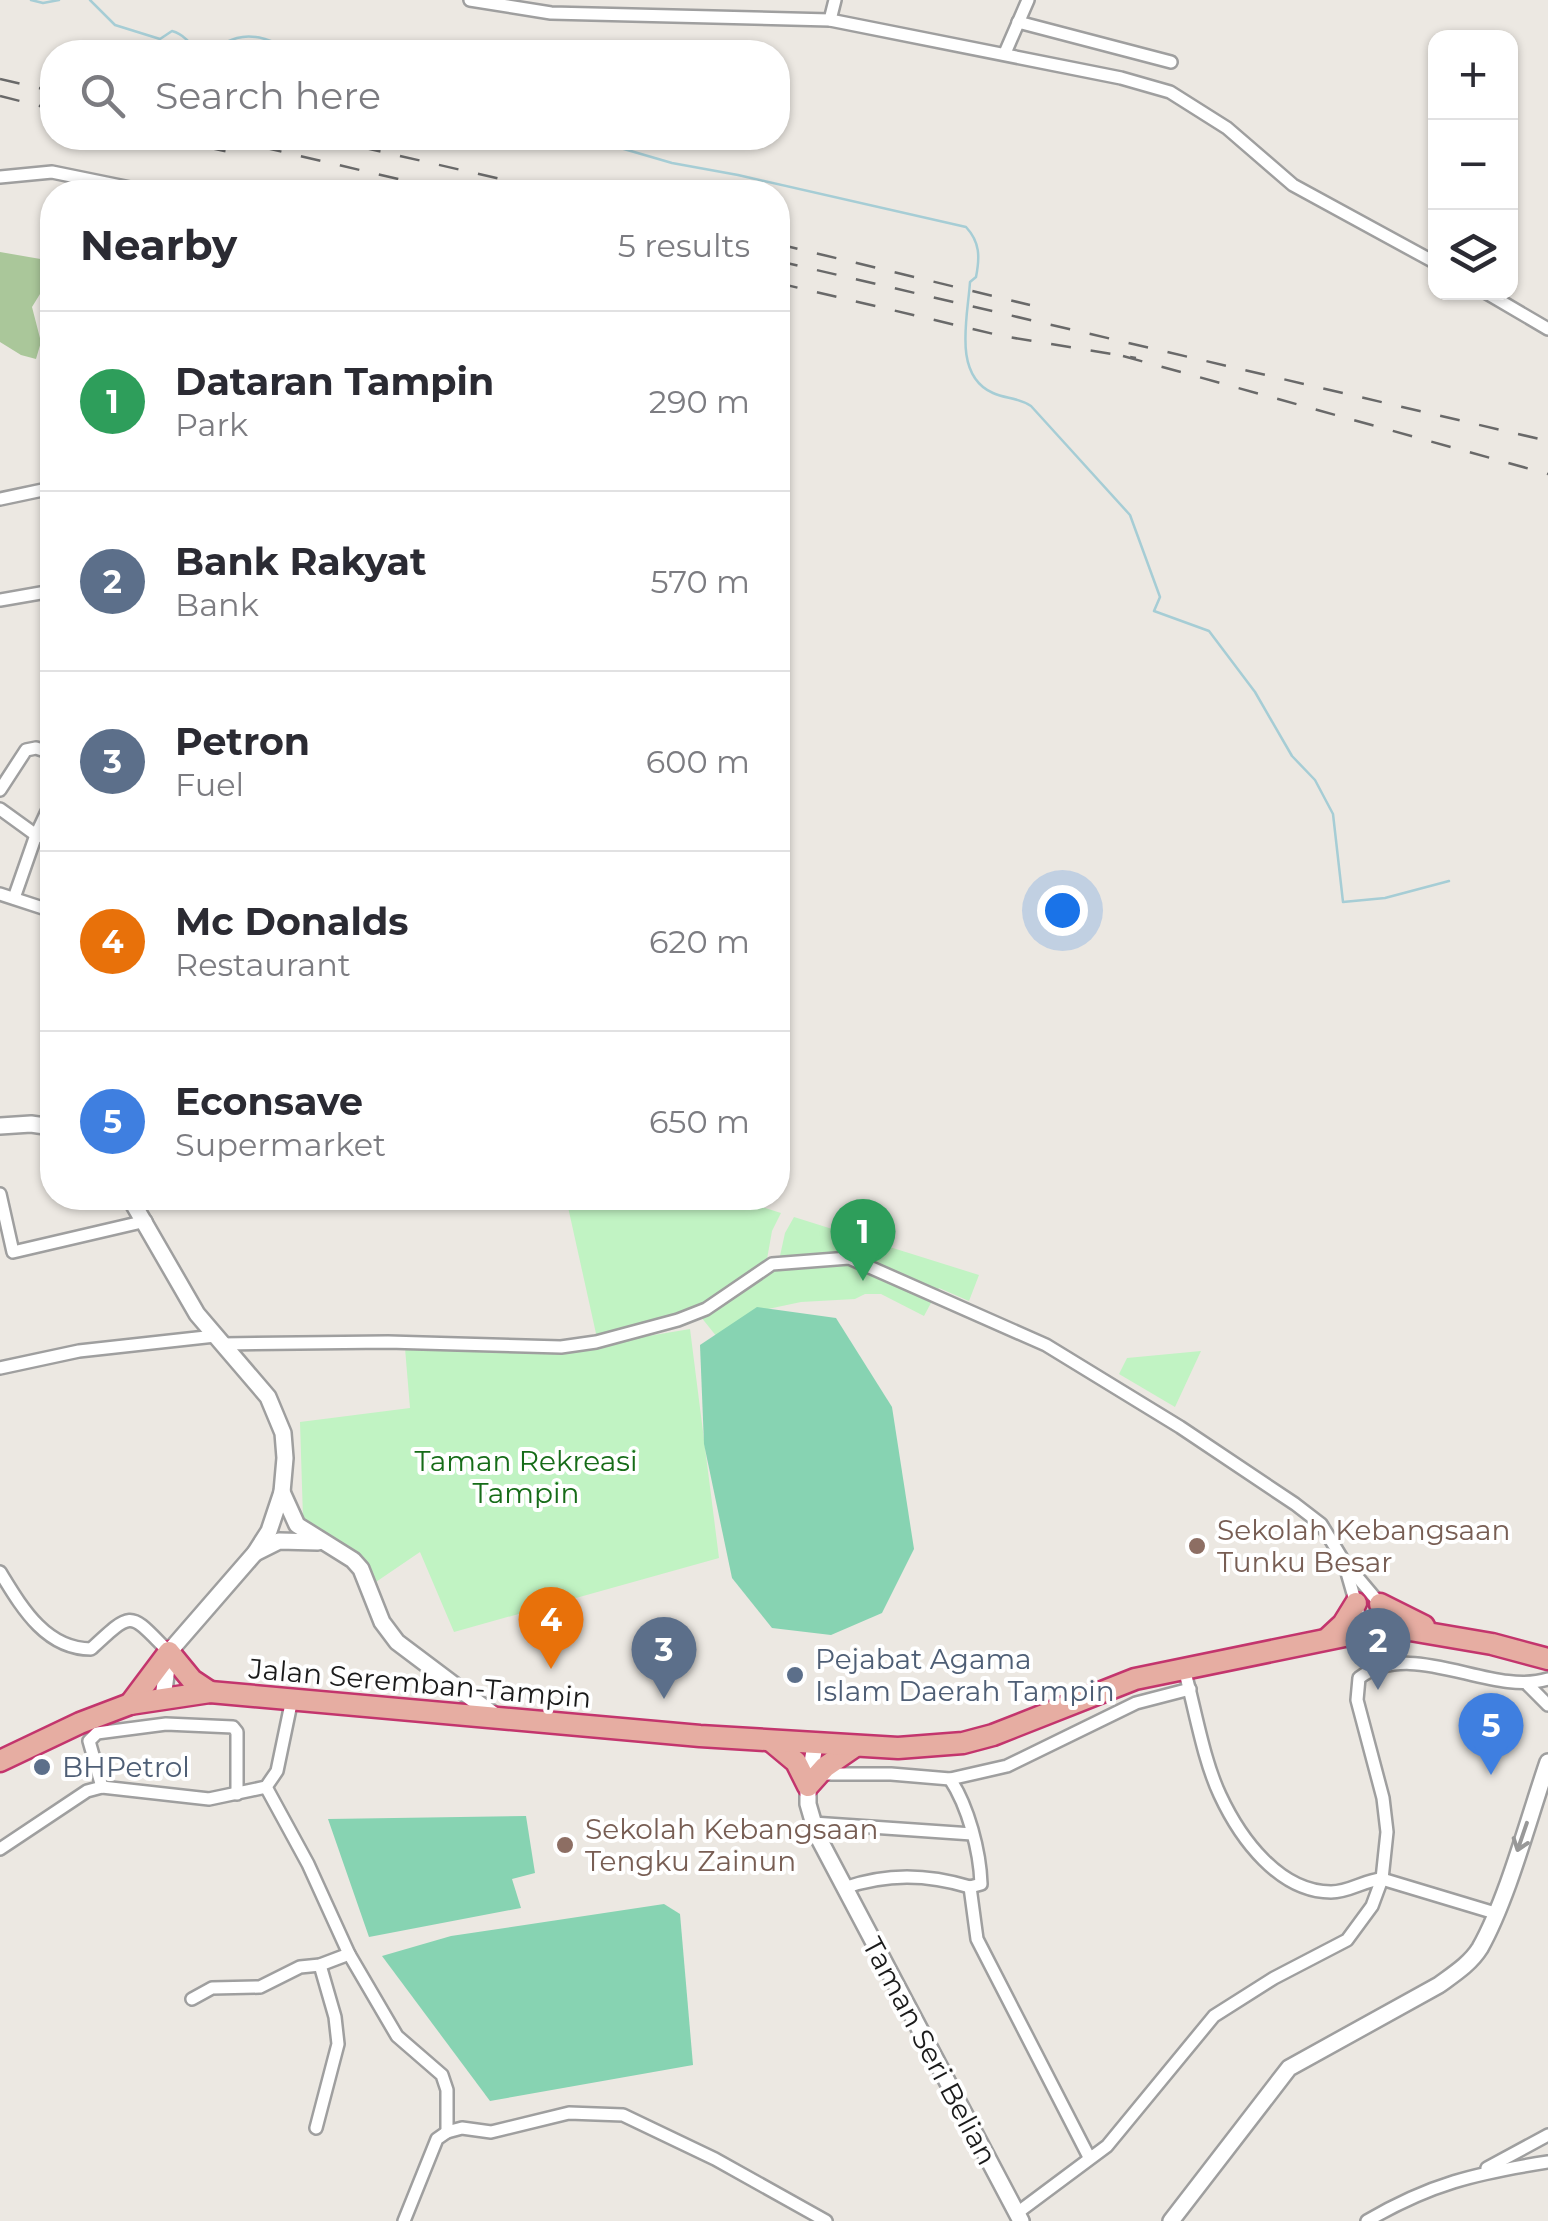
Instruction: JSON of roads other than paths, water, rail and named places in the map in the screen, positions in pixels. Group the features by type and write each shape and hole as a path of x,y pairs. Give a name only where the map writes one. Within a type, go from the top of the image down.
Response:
{"highway":[{"path":"1329,1637 1356,1603"},
{"path":"1380,1604 1444,1635"},
{"name":"Jalan Seremban-Tampin","path":"0,1762 80,1723 130,1704 210,1692 770,1741 898,1748 963,1743 993,1735 1134,1679 1187,1679 1329,1637 1364,1632 1444,1635 1548,1658"},
{"path":"130,1704 169,1652 192,1680 210,1692"},
{"path":"770,1741 811,1777 854,1747"}],"street":[{"path":"470,0 550,13 830,20 1004,52 1170,92 1227,128 1294,185 1428,259"},
{"path":"830,20 835,0"},
{"path":"1004,52 1028,0"},
{"path":"1018,22 1171,62"},
{"path":"0,176 52,172 91,180"},
{"path":"1498,300 1548,330"},
{"path":"0,499 40,491"},
{"path":"0,600 40,592"},
{"path":"0,790 26,750 40,750"},
{"path":"0,809 40,836"},
{"path":"14,898 40,826"},
{"path":"0,894 40,906"},
{"path":"0,1126 40,1125"},
{"path":"0,1194 7,1254 146,1221"},
{"path":"138,1210 197,1314 268,1397 276,1412 284,1458 284,1527"},
{"path":"0,1368 79,1351 172,1340 578,1345 678,1320 706,1309 772,1264 849,1258 1046,1345 1180,1427 1295,1504 1321,1524 1343,1560 1380,1604 1386,1630"},
{"path":"172,1340 188,1328 197,1314"},
{"path":"284,1527 353,1560 361,1569 382,1622 397,1642 498,1718"},
{"path":"166,1724 163,1698 169,1652 255,1554 284,1527"},
{"path":"1343,1560 1364,1632"},
{"path":"0,1572 34,1625 75,1647 91,1649 129,1618 137,1620 169,1652"},
{"path":"1382,1879 1387,1832 1383,1798 1356,1700 1359,1678 1372,1668 1403,1665 1451,1668 1528,1685 1548,1679"},
{"path":"811,1777 891,1774 950,1779 1007,1766 1187,1679 1218,1793 1235,1822 1274,1871 1302,1886 1329,1892 1382,1879 1495,1913"},
{"path":"1528,1685 1548,1705"},
{"path":"0,1850 87,1791 102,1787 208,1799 266,1787 277,1771 292,1699"},
{"path":"102,1787 89,1750 89,1742 97,1733 166,1724 233,1727 240,1741 237,1794"},
{"name":"Taman Seri Belian","path":"810,1744 813,1822 844,1888 1019,2217 1107,2146 1214,2016 1274,1978 1347,1940 1372,1906 1382,1879"},
{"path":"1171,2221 1289,2068 1439,1985 1479,1950 1548,1762"},
{"path":"950,1779 972,1834 977,1939 1089,2157"},
{"path":"266,1787 350,1954 397,2036 442,2075 448,2090 447,2132"},
{"path":"813,1822 972,1834"},
{"path":"844,1888 894,1876 940,1878 976,1885"},
{"path":"192,1999 212,1988 252,1988 300,1967 320,1965 350,1954"},
{"path":"316,2128 338,2044 335,2017 320,1965"},
{"path":"404,2221 437,2139 447,2132 462,2128 491,2132 570,2113 623,2115 826,2221"},
{"path":"1478,2172 1548,2135"},
{"path":"1367,2221 1441,2184 1478,2172 1548,2162"}],"waterway":[{"path":"31,0 59,0"},
{"path":"90,0 115,25 160,39 172,31 188,40"},
{"path":"232,40 268,40"},
{"path":"627,150 760,180"},
{"path":"790,187 966,227 974,238 978,256 976,277 970,282 965,344 972,373 993,393 1031,406 1130,515 1160,597 1154,611 1209,631 1255,692 1292,756 1315,780 1333,814 1343,902 1385,898 1449,881"}],"railway":[{"path":"0,79 40,88"},
{"path":"0,96 40,106"},
{"path":"220,150 237,154"},
{"path":"274,150 403,180"},
{"path":"374,150 505,180"},
{"path":"790,247 1030,305"},
{"path":"790,264 1548,441"},
{"path":"790,286 1002,336 1136,358"},
{"path":"1123,356 1548,474"}],"place":[{"name":"Dataran Tampin","path":"863,1281"},
{"name":"Sekolah Kebangsaan Tunku Besar","path":"1197,1546"},
{"name":"Mc Donalds","path":"551,1669"},
{"name":"Pejabat Agama Islam Daerah Tampin","path":"795,1675"},
{"name":"Bank Rakyat","path":"1378,1690"},
{"name":"Petron","path":"664,1699"},
{"name":"BHPetrol","path":"42,1767"},
{"name":"Econsave","path":"1491,1775"},
{"name":"Sekolah Kebangsaan Tengku Zainun","path":"565,1845"}],"park label":[{"name":"Taman Rekreasi Tampin","path":"526,1477"}]}
